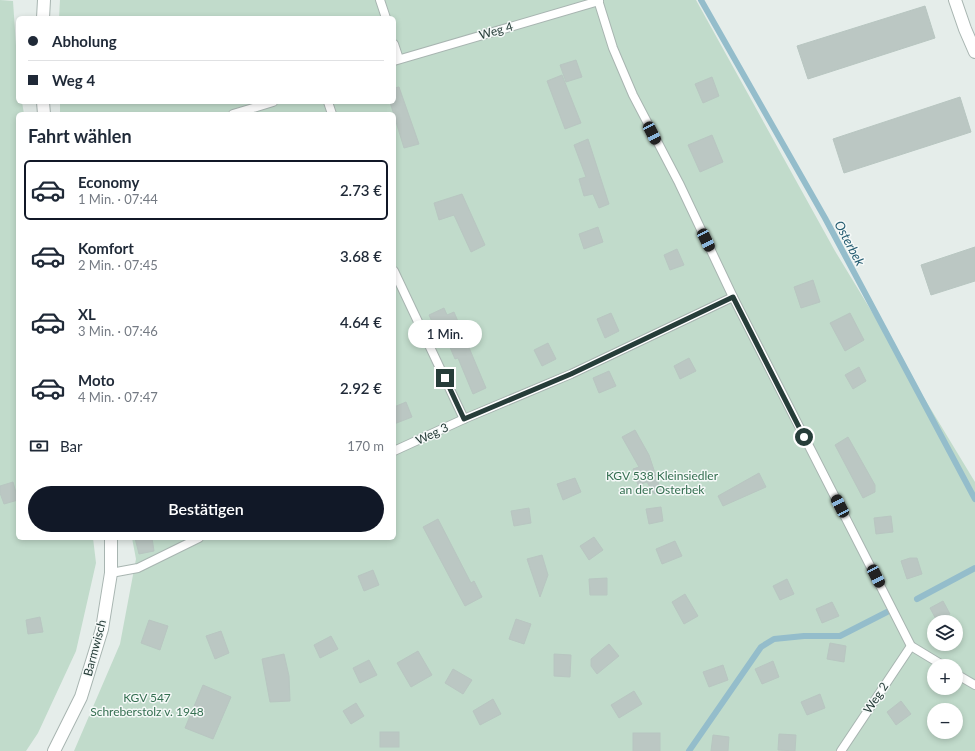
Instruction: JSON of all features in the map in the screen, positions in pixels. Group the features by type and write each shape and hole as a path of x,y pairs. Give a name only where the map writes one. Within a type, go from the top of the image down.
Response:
{"street":[{"path":"42,16 44,0"},
{"path":"955,0 975,52"},
{"name":"Barmwisch","path":"54,751 81,697 102,629 110,573 111,540"}],"lane":[{"path":"380,0 385,16"},
{"path":"599,0 613,48 633,95 679,183 733,297 911,646 932,659"},
{"name":"Weg 4","path":"396,60 599,0"},
{"path":"240,112 266,104"},
{"path":"396,275 464,419"},
{"name":"Weg 3","path":"396,450 464,419 571,374 733,297"},
{"path":"110,573 138,568 195,540"},
{"name":"Weg 2","path":"841,751 911,646"},
{"path":"963,678 975,686"}],"green space":[{"path":"0,0 13,1 16,45 16,104 22,104 24,112 16,112 16,540 93,540 96,563 76,651 38,733 26,751 0,751"},
{"name":"KGV 538 Kleinsiedler an der Osterbek","path":"60,0 696,0 835,251 975,482 975,751 74,751 120,644 136,559 132,540 396,540 396,112 60,112 60,104 396,104 396,16 59,16"}],"building":[{"path":"925,6 935,38 808,79 797,46"},
{"path":"576,60 582,77 566,82 560,65"},
{"path":"562,75 581,123 565,129 547,81"},
{"path":"712,77 719,96 703,103 695,84"},
{"path":"399,87 419,144 404,148 396,122 396,112 393,112 391,104 396,104 396,88"},
{"path":"960,97 971,132 844,173 833,139"},
{"path":"712,135 723,162 700,172 688,145"},
{"path":"588,139 609,204 599,208 593,194 584,196 579,179 586,177 574,145"},
{"path":"462,194 485,245 471,252 454,215 439,220 434,203"},
{"path":"598,227 603,242 584,249 579,234"},
{"path":"975,247 975,281 931,295 921,265"},
{"path":"677,249 684,265 670,270 664,255"},
{"path":"813,280 820,302 801,308 794,287"},
{"path":"444,308 447,315 454,312 486,388 473,394 458,358 455,359 449,345 452,344 445,326 436,330 429,315"},
{"path":"611,313 619,331 605,338 597,319"},
{"path":"850,313 864,340 845,351 830,323"},
{"path":"548,343 556,359 542,366 534,350"},
{"path":"689,358 696,371 680,379 674,366"},
{"path":"859,367 866,381 853,389 845,375"},
{"path":"609,371 616,386 599,393 593,378"},
{"path":"406,402 412,417 396,423 396,406"},
{"path":"635,430 649,455 661,491 654,494 647,482 638,485 633,469 639,467 622,437"},
{"path":"848,437 875,485 875,492 863,498 835,445"},
{"path":"759,473 766,487 723,506 718,496"},
{"path":"575,478 581,492 563,500 557,484"},
{"path":"13,482 16,493 16,501 4,504 0,493 0,486"},
{"path":"661,507 663,521 649,524 646,509"},
{"path":"529,508 531,523 514,526 511,511"},
{"path":"891,516 893,532 876,534 874,518"},
{"path":"438,519 471,583 474,581 482,597 465,606 423,527"},
{"path":"594,537 603,550 589,560 580,546"},
{"path":"136,540 152,540 154,551 139,554"},
{"path":"675,541 682,556 662,564 656,549"},
{"path":"542,555 548,575 540,597 527,559"},
{"path":"910,558 917,558 922,574 907,579 901,561"},
{"path":"373,570 379,585 364,591 358,576"},
{"path":"607,578 607,595 590,595 589,579"},
{"path":"787,579 794,594 780,600 773,586"},
{"path":"685,594 698,616 684,624 672,602"},
{"path":"943,601 950,614 934,615 930,608"},
{"path":"832,602 839,616 822,623 816,609"},
{"path":"40,617 43,632 28,634 26,620"},
{"path":"516,619 531,624 524,644 509,639"},
{"path":"149,620 168,626 160,650 141,643"},
{"path":"221,631 229,653 215,659 206,636"},
{"path":"331,636 338,649 320,658 314,645"},
{"path":"830,643 846,646 844,662 827,659"},
{"path":"609,644 619,656 597,674 591,666 591,659"},
{"path":"418,651 432,675 411,687 397,663"},
{"path":"284,654 289,676 290,701 270,702 262,659"},
{"path":"554,654 571,655 570,677 554,676"},
{"path":"369,660 377,675 360,683 353,668"},
{"path":"773,661 779,677 762,684 755,669"},
{"path":"723,665 728,680 709,687 703,672"},
{"path":"453,669 472,680 463,694 445,683"},
{"path":"203,685 231,697 213,739 185,728"},
{"path":"634,691 642,704 619,718 611,705"},
{"path":"820,694 825,708 807,715 801,702"},
{"path":"493,699 501,714 480,725 473,711"},
{"path":"901,701 911,714 896,725 887,712"},
{"path":"356,703 364,716 351,724 343,711"},
{"path":"380,732 399,732 399,747 380,747"},
{"path":"633,733 660,733 660,751 633,751"},
{"path":"779,734 796,735 795,751 778,750"},
{"path":"713,735 729,737 728,751 711,751"}],"waterway":[{"name":"Osterbek","path":"701,0 825,218 975,499"},
{"path":"917,599 975,568"},
{"path":"689,751 761,647 774,639 804,636 840,636 887,612"}],"route":[{"path":"445,378 464,419 571,374 733,297 804,437"}],"park label":[{"name":"KGV 547 Schreberstolz v. 1948","path":"147,705"}]}
